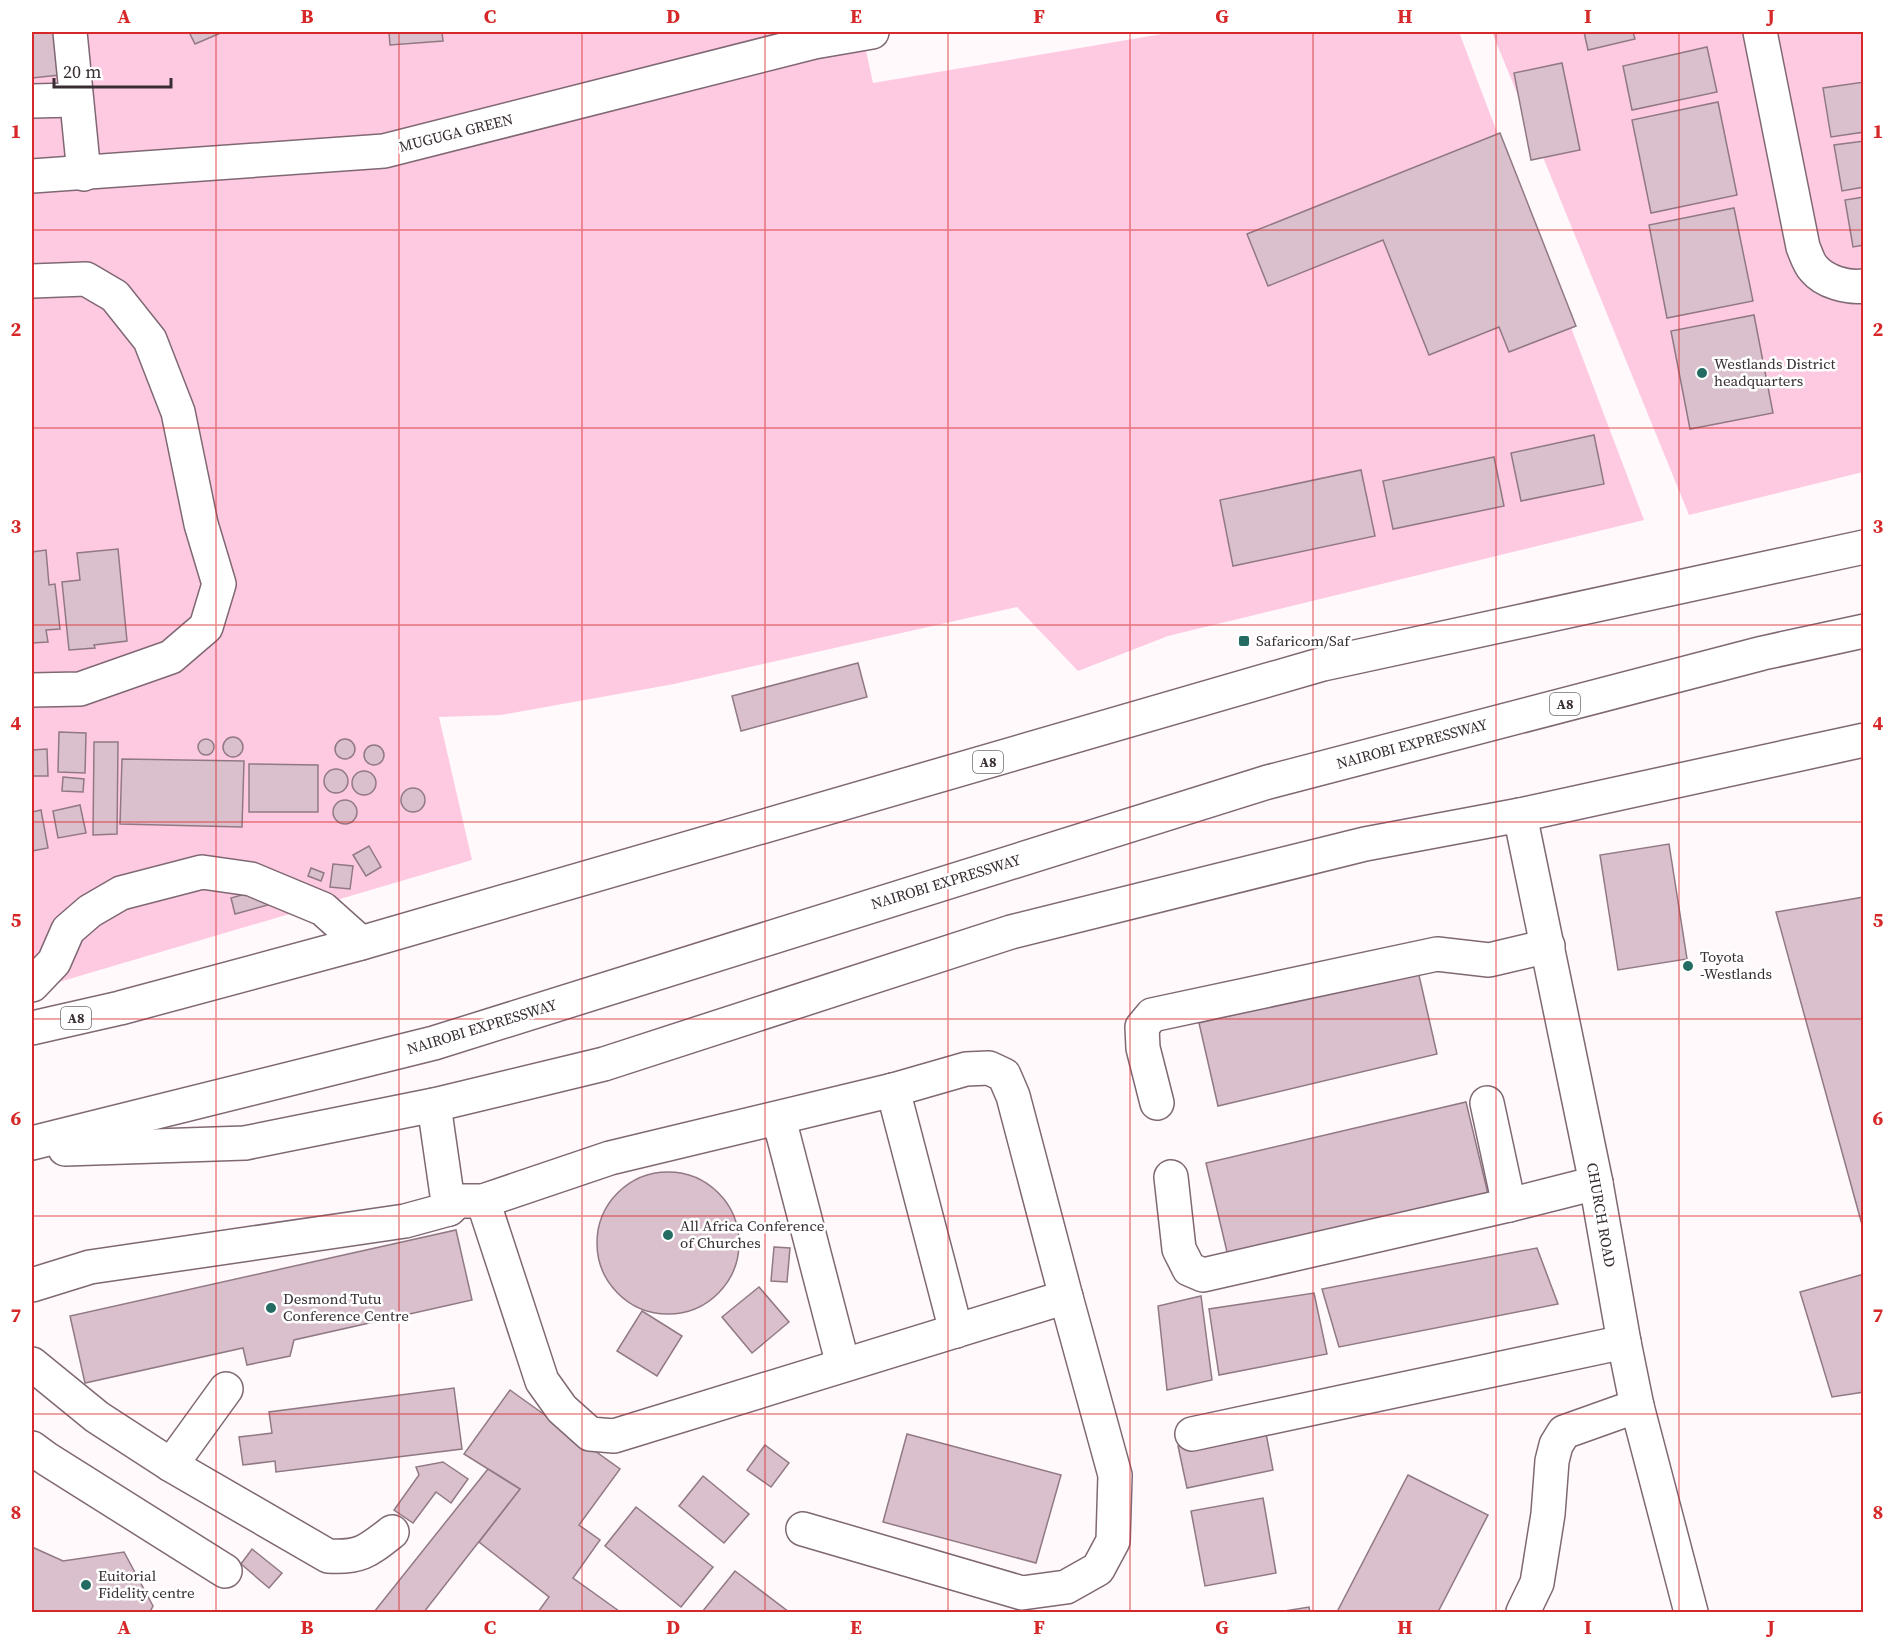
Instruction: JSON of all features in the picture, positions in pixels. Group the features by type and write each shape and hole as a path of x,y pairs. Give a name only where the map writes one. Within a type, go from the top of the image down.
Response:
{"main road":[{"path":"70,32 84,174"},
{"name":"MUGUGA GREEN","path":"32,176 384,151 814,42 872,32"},
{"path":"1760,32 1803,247 1813,269 1829,280 1853,287 1863,286"},
{"path":"32,101 75,100"},
{"path":"32,281 86,279 115,296 150,340 178,412 201,524 219,584 206,627 171,657 80,689 32,690"},
{"name":"A8","path":"32,1028 120,1008 361,943 1323,664 1863,547"},
{"name":"NAIROBI EXPRESSWAY","path":"32,1143 434,1043 1269,782 1763,653 1863,631"},
{"path":"32,1150 245,1143 434,1105 604,1064 1011,932 1365,844 1520,814 1863,740"},
{"name":"CHURCH ROAD","path":"1520,814 1596,1183 1637,1406 1691,1612"},
{"path":"32,985 54,962 68,930 90,911 121,893 202,872 251,879 323,909 361,943"},
{"path":"1157,1103 1143,1048 1142,1027 1152,1015 1437,954 1489,960 1548,946"},
{"path":"32,1285 90,1267 405,1221 449,1209 458,1201 483,1201 610,1158 778,1119 966,1069 988,1068 1004,1075 1013,1096 1065,1297 1115,1474 1113,1542 1098,1569 1066,1587 1023,1593 803,1529"},
{"path":"893,1090 956,1331"},
{"path":"1487,1103 1509,1206"},
{"path":"434,1105 449,1209"},
{"path":"778,1119 843,1365"},
{"path":"1171,1177 1179,1250 1189,1269 1203,1275 1509,1206 1596,1183"},
{"path":"483,1201 542,1382 562,1409 590,1434 614,1436 1065,1297"},
{"path":"1192,1434 1624,1342"},
{"path":"32,1364 97,1417 171,1465 328,1556 348,1557 372,1548 392,1532"},
{"path":"171,1465 226,1389"},
{"path":"1523,1612 1537,1583 1556,1445 1564,1431 1637,1406"},
{"path":"37,1457 225,1571"}],"shaded area":[{"path":"32,32 862,32 873,83 1174,32 1459,32 1644,520 1168,636 1078,671 1017,607 674,684 501,715 439,717 472,860 32,990"},
{"path":"1492,32 1863,32 1863,472 1689,515"}],"building":[{"path":"32,32 55,32 60,75 32,78"},
{"path":"189,32 223,32 195,44"},
{"path":"389,32 442,32 443,41 390,45"},
{"path":"1584,32 1633,32 1635,39 1588,50"},
{"path":"1707,47 1717,92 1632,110 1623,66"},
{"path":"1562,63 1580,150 1531,160 1514,73"},
{"path":"1864,82 1864,132 1831,137 1823,88"},
{"path":"1718,102 1737,195 1651,213 1632,120"},
{"path":"1500,133 1576,326 1509,352 1499,327 1429,355 1383,240 1268,286 1247,234"},
{"path":"1864,141 1864,187 1842,191 1834,145"},
{"path":"1864,197 1864,245 1853,247 1845,200"},
{"path":"1734,208 1753,301 1667,318 1649,225"},
{"path":"1754,315 1773,413 1690,429 1671,331"},
{"path":"1594,435 1604,484 1521,501 1511,453"},
{"path":"1494,457 1504,506 1393,529 1383,481"},
{"path":"1361,470 1375,536 1233,566 1220,500"},
{"path":"118,549 127,641 94,645 95,648 69,650 62,582 80,580 77,553"},
{"path":"46,550 49,585 55,584 60,629 46,630 48,642 32,643 32,552"},
{"path":"858,663 867,697 741,731 732,696"},
{"path":"59,732 86,733 85,773 58,772"},
{"path":"233,737 240,740 243,747 240,754 233,757 226,754 223,747 226,740"},
{"path":"206,739 214,747 206,755 198,747"},
{"path":"345,739 352,742 355,749 352,756 345,759 338,756 335,749 338,742"},
{"path":"94,742 118,742 117,834 93,835"},
{"path":"374,745 381,748 384,755 381,762 374,765 367,762 364,755 367,748"},
{"path":"47,749 48,776 32,776 32,750"},
{"path":"122,759 244,761 242,827 120,824"},
{"path":"249,764 318,765 318,812 249,812"},
{"path":"336,769 345,772 348,781 345,790 336,793 327,790 324,781 327,772"},
{"path":"364,771 372,775 376,783 372,791 364,795 356,791 352,783 356,775"},
{"path":"63,777 84,779 83,792 62,791"},
{"path":"408,788 418,788 425,795 425,805 418,812 408,812 401,805 401,795"},
{"path":"345,800 354,803 357,812 354,821 345,824 336,821 333,812 336,803"},
{"path":"80,805 86,833 58,838 53,811"},
{"path":"41,810 48,848 32,851 32,812"},
{"path":"1669,844 1687,959 1618,970 1600,855"},
{"path":"369,846 381,867 366,876 353,855"},
{"path":"333,864 353,866 350,889 330,887"},
{"path":"311,868 324,873 321,881 308,876"},
{"path":"270,887 275,903 235,914 231,898"},
{"path":"1864,897 1864,1232 1776,912"},
{"path":"1418,971 1437,1054 1218,1106 1199,1023"},
{"path":"1466,1102 1488,1194 1228,1256 1206,1163"},
{"name":"All Africa Conference of Churches","path":"668,1172 695,1178 718,1193 733,1216 739,1243 733,1270 718,1293 695,1308 668,1314 641,1308 618,1293 603,1270 597,1243 603,1216 618,1193 641,1178"},
{"name":"Desmond Tutu Conference Centre","path":"456,1230 472,1300 294,1340 290,1356 247,1365 243,1348 85,1383 70,1316"},
{"path":"774,1247 790,1248 787,1282 771,1281"},
{"path":"1537,1248 1558,1304 1339,1347 1322,1289"},
{"path":"1864,1274 1864,1392 1832,1397 1800,1292"},
{"path":"759,1287 789,1322 752,1353 722,1317"},
{"path":"1314,1293 1327,1354 1219,1375 1209,1309"},
{"path":"1201,1296 1212,1380 1167,1390 1158,1306"},
{"path":"642,1311 682,1336 657,1376 617,1351"},
{"path":"454,1388 462,1449 276,1472 275,1461 243,1465 239,1437 272,1433 269,1412"},
{"path":"510,1390 620,1469 579,1525 600,1540 573,1578 618,1612 538,1612 549,1597 479,1542 520,1489 464,1454"},
{"path":"1265,1428 1273,1470 1187,1488 1178,1446"},
{"path":"907,1434 1061,1475 1036,1563 883,1522"},
{"path":"765,1445 789,1463 771,1487 747,1470"},
{"path":"443,1462 468,1479 451,1503 436,1492 413,1523 394,1510 419,1475 416,1467"},
{"path":"488,1469 520,1489 424,1612 374,1612"},
{"path":"1408,1475 1488,1515 1438,1612 1337,1612"},
{"path":"703,1476 749,1514 724,1543 679,1506"},
{"path":"1263,1498 1276,1573 1205,1586 1191,1511"},
{"path":"636,1507 713,1567 681,1607 605,1546"},
{"name":"Euitorial Fidelity centre","path":"32,1547 63,1561 124,1552 153,1606 150,1612 32,1612"},
{"path":"252,1549 282,1573 269,1588 241,1564"},
{"path":"735,1571 789,1612 702,1612"},
{"path":"1309,1607 1310,1612 1278,1612"}],"place":[{"name":"Westlands District headquarters","path":"1702,373"},
{"name":"Safaricom/Saf","path":"1244,641"},
{"name":"Toyota -Westlands","path":"1688,966"},
{"name":"All Africa Conference of Churches","path":"668,1235"},
{"name":"Desmond Tutu Conference Centre","path":"271,1308"},
{"name":"Euitorial Fidelity centre","path":"86,1585"}]}
